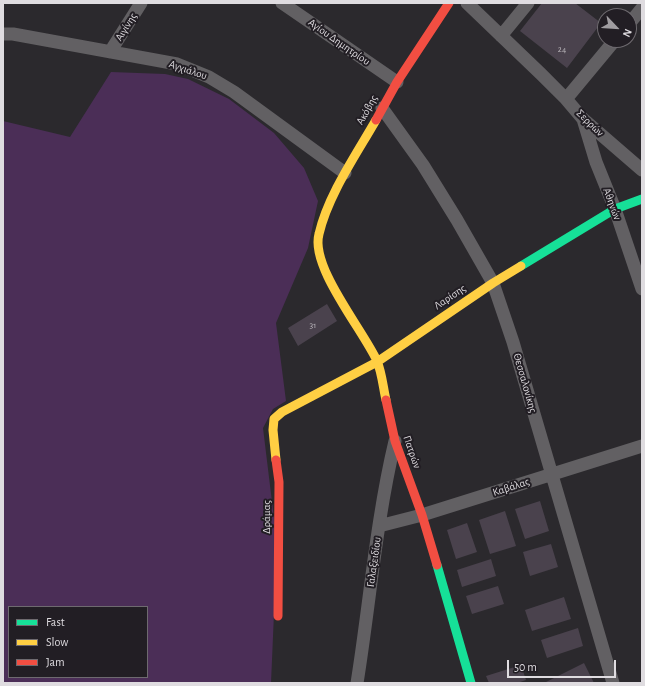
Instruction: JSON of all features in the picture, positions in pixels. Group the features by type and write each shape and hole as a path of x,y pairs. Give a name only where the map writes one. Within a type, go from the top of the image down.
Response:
{"street":[{"name":"Αιγίνης","path":"110,52 141,3"},
{"name":"Αγίου Δημητρίου","path":"282,3 396,82"},
{"name":"Ακόβης","path":"318,235 331,199 396,82 450,3"},
{"path":"467,3 501,36 528,3"},
{"name":"Αγχιάλου","path":"3,34 13,34 176,64 209,77 234,92 345,173"},
{"name":"Σερρών","path":"501,36 566,99 583,119 642,170"},
{"path":"566,99 609,48"},
{"name":"Θεσσαλονίκης","path":"382,108 427,171 493,283 513,342 612,683"},
{"name":"Αθηνών","path":"583,119 596,162 615,210 642,289"},
{"name":"Λαρίσης","path":"274,419 282,412 377,362 493,283 615,210 642,199"},
{"name":"Πατρών","path":"318,235 319,256 332,284 377,362 395,441 422,515 471,683"},
{"name":"Δράμας","path":"274,419 273,430 279,482 278,616"},
{"name":"Γαλαξειδίου","path":"357,683 378,526 388,468 395,441"},
{"name":"Καβάλας","path":"378,526 422,515 642,446"}],"shaded area":[{"path":"111,72 165,74 188,79 229,99 274,133 304,168 318,201 308,248 276,323 286,401 273,409 263,428 277,543 271,683 3,683 3,121 70,137"}],"building":[{"path":"542,3 575,3 597,20 597,28 567,68 520,31"},
{"path":"327,304 337,321 298,346 288,328"},
{"path":"540,501 549,531 525,539 515,509"},
{"path":"505,511 516,546 490,554 479,520"},
{"path":"467,523 477,552 456,559 447,530"},
{"path":"551,544 558,567 530,576 523,552"},
{"path":"491,559 496,576 462,587 457,570"},
{"path":"498,586 504,604 472,614 466,596"},
{"path":"564,597 571,619 532,631 525,610"},
{"path":"578,628 583,646 547,658 541,640"},
{"path":"584,663 594,683 544,683"},
{"path":"521,665 526,680 517,683 489,683 486,676"}],"traffic: fast":[{"path":"521,266 615,209 642,199"},
{"path":"437,565 471,683"}],"traffic: slow":[{"path":"376,120 343,176 329,205 319,234 318,248 322,263 330,281 377,361 386,400"},
{"path":"276,460 273,430 274,419 282,412 377,362 493,283 521,266"}],"traffic: jam":[{"path":"376,120 397,82 449,3"},
{"path":"386,400 395,441 422,515 437,565"},
{"path":"276,460 279,482 278,616"}]}
